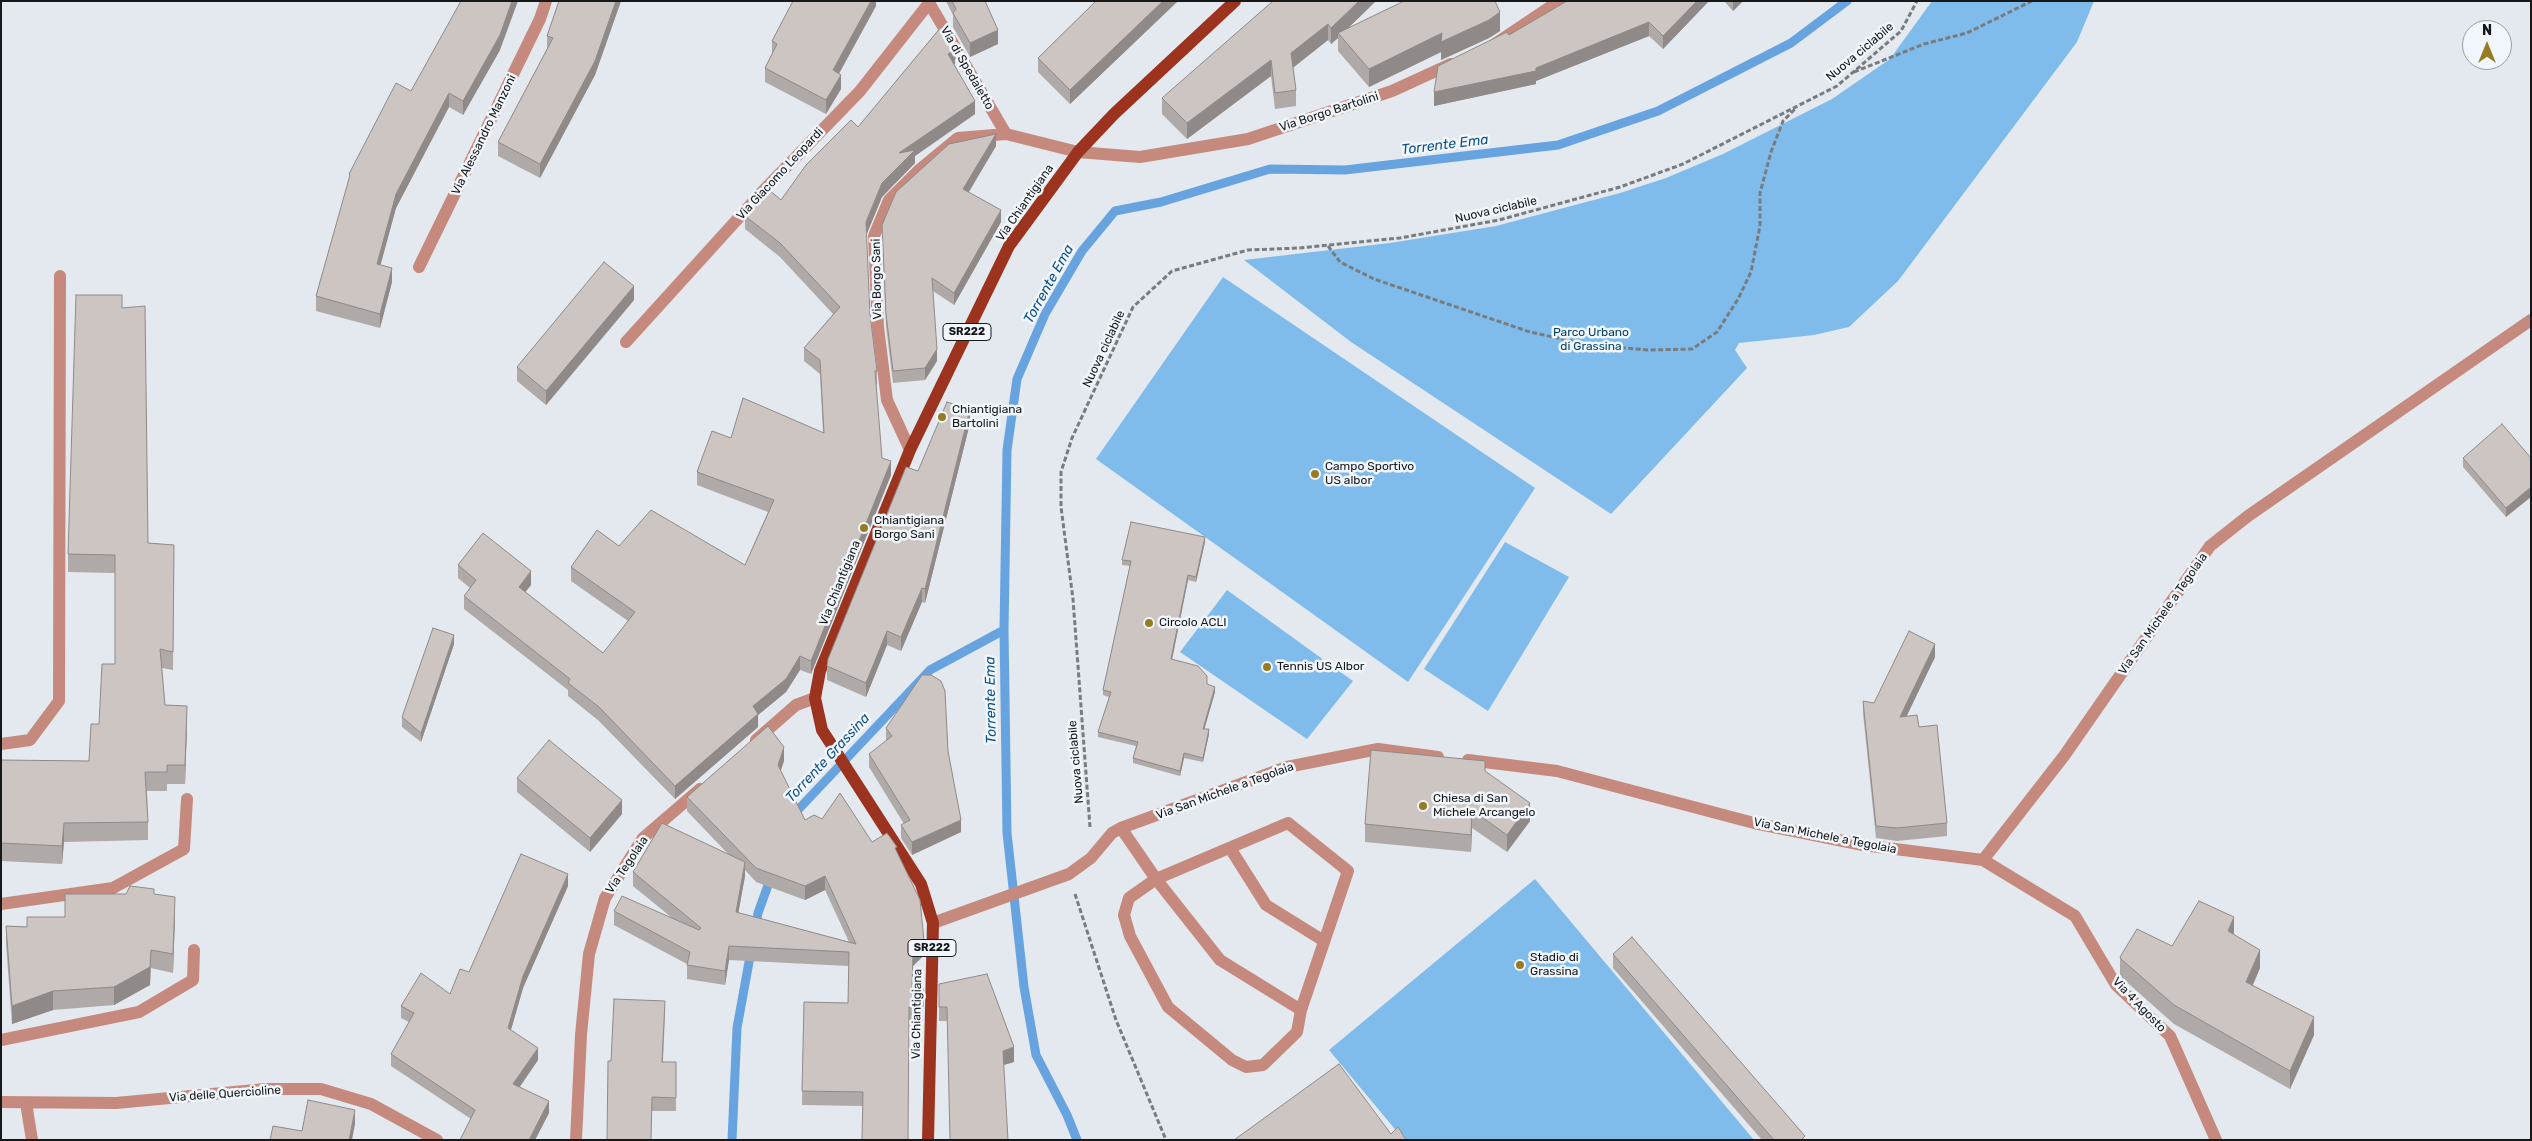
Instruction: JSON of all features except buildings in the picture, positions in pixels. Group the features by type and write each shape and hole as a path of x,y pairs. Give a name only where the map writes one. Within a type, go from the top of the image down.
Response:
{"main road":[{"name":"Via Chiantigiana","path":"928,1140 933,923 921,884 822,730 815,698 820,671 910,450 1009,246 1078,152 1114,114 1235,1"}],"street":[{"name":"Via Alessandro Manzoni","path":"419,267 540,19 546,1"},
{"path":"1484,49 1559,1"},
{"name":"Via di Spedaletto","path":"928,2 1006,134"},
{"name":"Via Giacomo Leopardi","path":"626,342 763,191 860,90 928,2"},
{"name":"Via Borgo Bartolini","path":"1078,152 1140,157 1248,139 1392,91 1459,61"},
{"name":"Via Borgo Sani","path":"910,450 887,400 878,327 874,236 889,200 918,171 958,138 1006,134 1078,152"},
{"path":"1,744 30,740 59,701 60,276"},
{"name":"Via San Michele a Tegolaia","path":"933,923 1053,878 1069,874 1091,858 1112,833 1121,828 1287,767 1378,749 1557,771 1754,823 1863,846 1983,860 2064,756 2210,546 2248,516 2531,320"},
{"path":"746,749 796,705 815,698"},
{"name":"Via Tegolaia","path":"576,1140 581,1034 589,954 605,898 643,838 709,781"},
{"path":"1,904 113,888 184,849 187,800"},
{"path":"1288,823 1348,871 1300,1010 1297,1032 1263,1065 1246,1067 1232,1060 1168,1007 1130,936 1124,915 1129,898 1156,879 1230,848 1288,823"},
{"path":"1121,828 1156,879 1220,960 1300,1010"},
{"path":"1230,848 1266,905 1324,941"},
{"name":"Via 4 Agosto","path":"1983,860 2075,916 2116,985 2170,1036 2216,1140"},
{"path":"1,1040 139,1012 193,980 194,950"},
{"name":"Via delle Quercioline","path":"1,1102 116,1103 266,1089 321,1089 371,1104 437,1140"},
{"path":"26,1103 32,1140"}],"path":[{"name":"Nuova ciclabile","path":"1091,829 1073,599 1061,507 1061,472 1072,438 1134,307 1172,271 1248,250 1400,238 1499,220 1620,187 1683,164 1837,86 1901,31 1917,1"},
{"path":"1851,74 1924,44 1967,33 2032,1"},
{"path":"1328,245 1340,262 1374,279 1530,332 1590,345 1648,350 1692,349 1717,332 1738,299 1751,272 1760,226 1760,193 1771,152 1783,122 1798,106"},
{"path":"1069,874 1116,1020 1166,1140"}],"green space":[{"name":"Parco Urbano di Grassina","path":"1932,1 2094,1 2077,42 1898,281 1849,327 1814,335 1739,343 1735,350 1747,368 1611,514 1351,342 1244,260 1390,243 1496,226 1620,193 1666,178 1723,154 1832,99 1890,59"},
{"name":"Campo Sportivo US albor","path":"1223,277 1535,488 1408,682 1096,459"},
{"path":"1505,542 1569,577 1488,711 1424,669"},
{"name":"Tennis US Albor","path":"1227,590 1353,681 1307,739 1180,652"},
{"name":"Stadio di Grassina","path":"1535,879 1754,1140 1404,1140 1329,1050"}],"waterway":[{"name":"Torrente Ema","path":"1077,1140 1067,1115 1036,1055 1024,987 1007,833 1004,630 1007,450 1017,379 1045,314 1082,251 1115,211 1161,202 1270,169 1345,170 1558,145 1658,111 1791,43 1847,1"},
{"name":"Torrente Grassina","path":"793,818 795,813 930,670 1004,630"},
{"name":"Torrente Grassina","path":"755,929 758,913 771,877"},
{"name":"Torrente Grassina","path":"732,1140 737,1028 751,951"}],"place":[{"name":"Chiantigiana Bartolini","path":"942,417"},
{"name":"Campo Sportivo US albor","path":"1315,474"},
{"name":"Chiantigiana Borgo Sani","path":"864,528"},
{"name":"Circolo ACLI","path":"1149,623"},
{"name":"Tennis US Albor","path":"1267,667"},
{"name":"Chiesa di San Michele Arcangelo","path":"1423,806"},
{"name":"Stadio di Grassina","path":"1520,965"}]}
